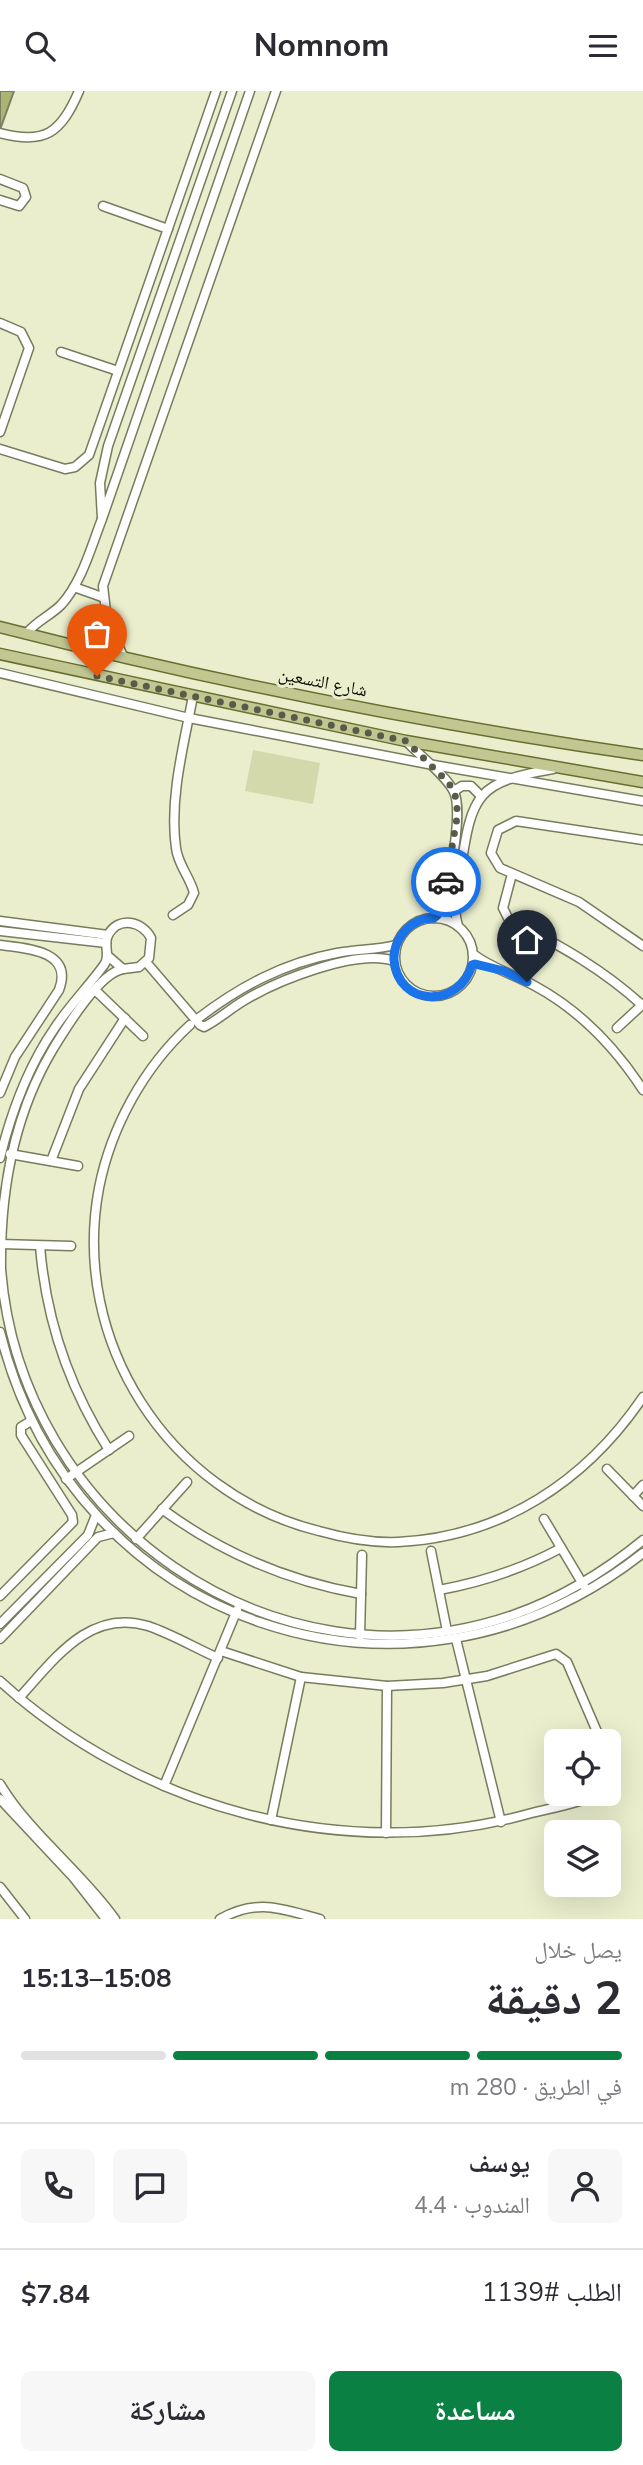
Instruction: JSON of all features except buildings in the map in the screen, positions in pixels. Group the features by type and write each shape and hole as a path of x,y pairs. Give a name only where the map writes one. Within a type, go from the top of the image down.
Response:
{"main road":[{"name":"شارع التسعين","path":"0,627 153,665 409,716 643,755"},
{"path":"0,654 406,741 643,782"}],"street":[{"path":"0,133 36,139 49,135 68,114 79,91"},
{"path":"0,449 56,468 75,467 89,455 216,91"},
{"path":"102,519 100,483 108,446 232,91"},
{"path":"26,634 39,620 58,608 74,587 102,519 250,91"},
{"path":"123,656 110,632 102,597 108,570 276,91"},
{"path":"0,179 23,188 26,197 19,206 0,200"},
{"path":"103,206 168,229"},
{"path":"0,323 26,336 29,348 0,432"},
{"path":"61,352 118,371"},
{"path":"74,587 102,597"},
{"path":"0,673 189,717 428,764 643,801"},
{"path":"173,915 188,905 194,893 180,864 175,832 180,766 193,697"},
{"path":"406,741 443,776 454,791 458,804 443,903 434,918"},
{"path":"458,926 434,918 415,923 401,936 394,961 401,980 408,987 428,997 445,995 460,987 472,965 473,954 468,939 458,926 455,906 473,807 481,796 511,778 556,768"},
{"path":"454,791 462,786 471,786 481,796"},
{"path":"458,804 473,807"},
{"path":"643,840 523,821 509,822 498,830 491,853 496,864 512,874 579,902 643,946"},
{"path":"455,832 466,834"},
{"path":"512,874 503,908 508,918 581,957 642,1005 617,1028"},
{"path":"0,921 107,939"},
{"path":"0,1158 13,1115 33,1065 52,1030 104,966 108,956 107,939 116,927 126,923 142,926 152,943 146,962 134,969 111,973 95,990 64,1033 41,1071 26,1105 10,1154 1,1198 0,1244 7,1314 20,1364 43,1418 76,1472 104,1507 136,1539 185,1576 240,1604 299,1623 360,1633 447,1631 512,1616 585,1587 643,1540"},
{"path":"0,930 107,939"},
{"path":"397,944 340,952 284,967 233,993 193,1023 172,1043 142,1083 112,1143 96,1207 94,1271 107,1333 117,1363 134,1394 173,1445 207,1477 267,1514 324,1533 397,1542 443,1536 510,1514 566,1482 599,1454 643,1397"},
{"path":"0,945 42,950 60,969 62,977 59,990 15,1057 0,1093"},
{"path":"473,954 550,994 580,1016 613,1049 643,1090"},
{"path":"108,956 122,969"},
{"path":"146,962 193,1023 206,1026 255,994 306,972 364,960 394,961"},
{"path":"472,965 504,971"},
{"path":"95,990 143,1036"},
{"path":"51,1161 79,1089 125,1019"},
{"path":"15,1057 33,1065"},
{"path":"10,1154 78,1166"},
{"path":"0,1244 71,1246"},
{"path":"40,1245 47,1300 60,1353 81,1403 109,1450"},
{"path":"0,1332 10,1369 31,1420 66,1479 96,1515 171,1579 236,1613 297,1633 360,1643 409,1644 456,1639 524,1621 643,1553"},
{"path":"0,1596 70,1527 73,1518 21,1435 23,1425 31,1420"},
{"path":"66,1479 130,1436"},
{"path":"607,1469 643,1506"},
{"path":"136,1539 187,1482"},
{"path":"633,1496 643,1485"},
{"path":"162,1509 207,1540 256,1565 308,1583 361,1594"},
{"path":"0,1624 88,1535 96,1515"},
{"path":"544,1519 585,1587"},
{"path":"0,1639 98,1537 114,1533"},
{"path":"439,1590 502,1575 561,1548"},
{"path":"431,1551 447,1631"},
{"path":"360,1643 362,1555"},
{"path":"34,1563 47,1576"},
{"path":"164,1786 240,1604"},
{"path":"19,1698 74,1640 105,1625 128,1623 150,1627 219,1655 301,1677 387,1686 465,1680 512,1670 551,1654 560,1655 567,1662 596,1729"},
{"path":"456,1639 501,1822"},
{"path":"271,1820 301,1677"},
{"path":"0,1681 19,1698 88,1747 164,1786 209,1803 271,1820 330,1829 386,1833 443,1830 501,1822 557,1806"},
{"path":"386,1833 387,1686"},
{"path":"0,1784 115,1919"},
{"path":"0,1799 74,1878 106,1919"},
{"path":"0,1887 25,1919"},
{"path":"220,1919 241,1909 258,1906 320,1919"}],"green space":[{"path":"253,750 320,763 313,804 245,791"}],"way so far":[{"path":"97,676 406,741 443,776 457,800 457,818 446,882"}],"route":[{"path":"446,882 442,907 434,918 424,919 407,928 397,944 394,961 401,980 420,995 437,997 460,987 475,964 504,971 527,982"}]}
